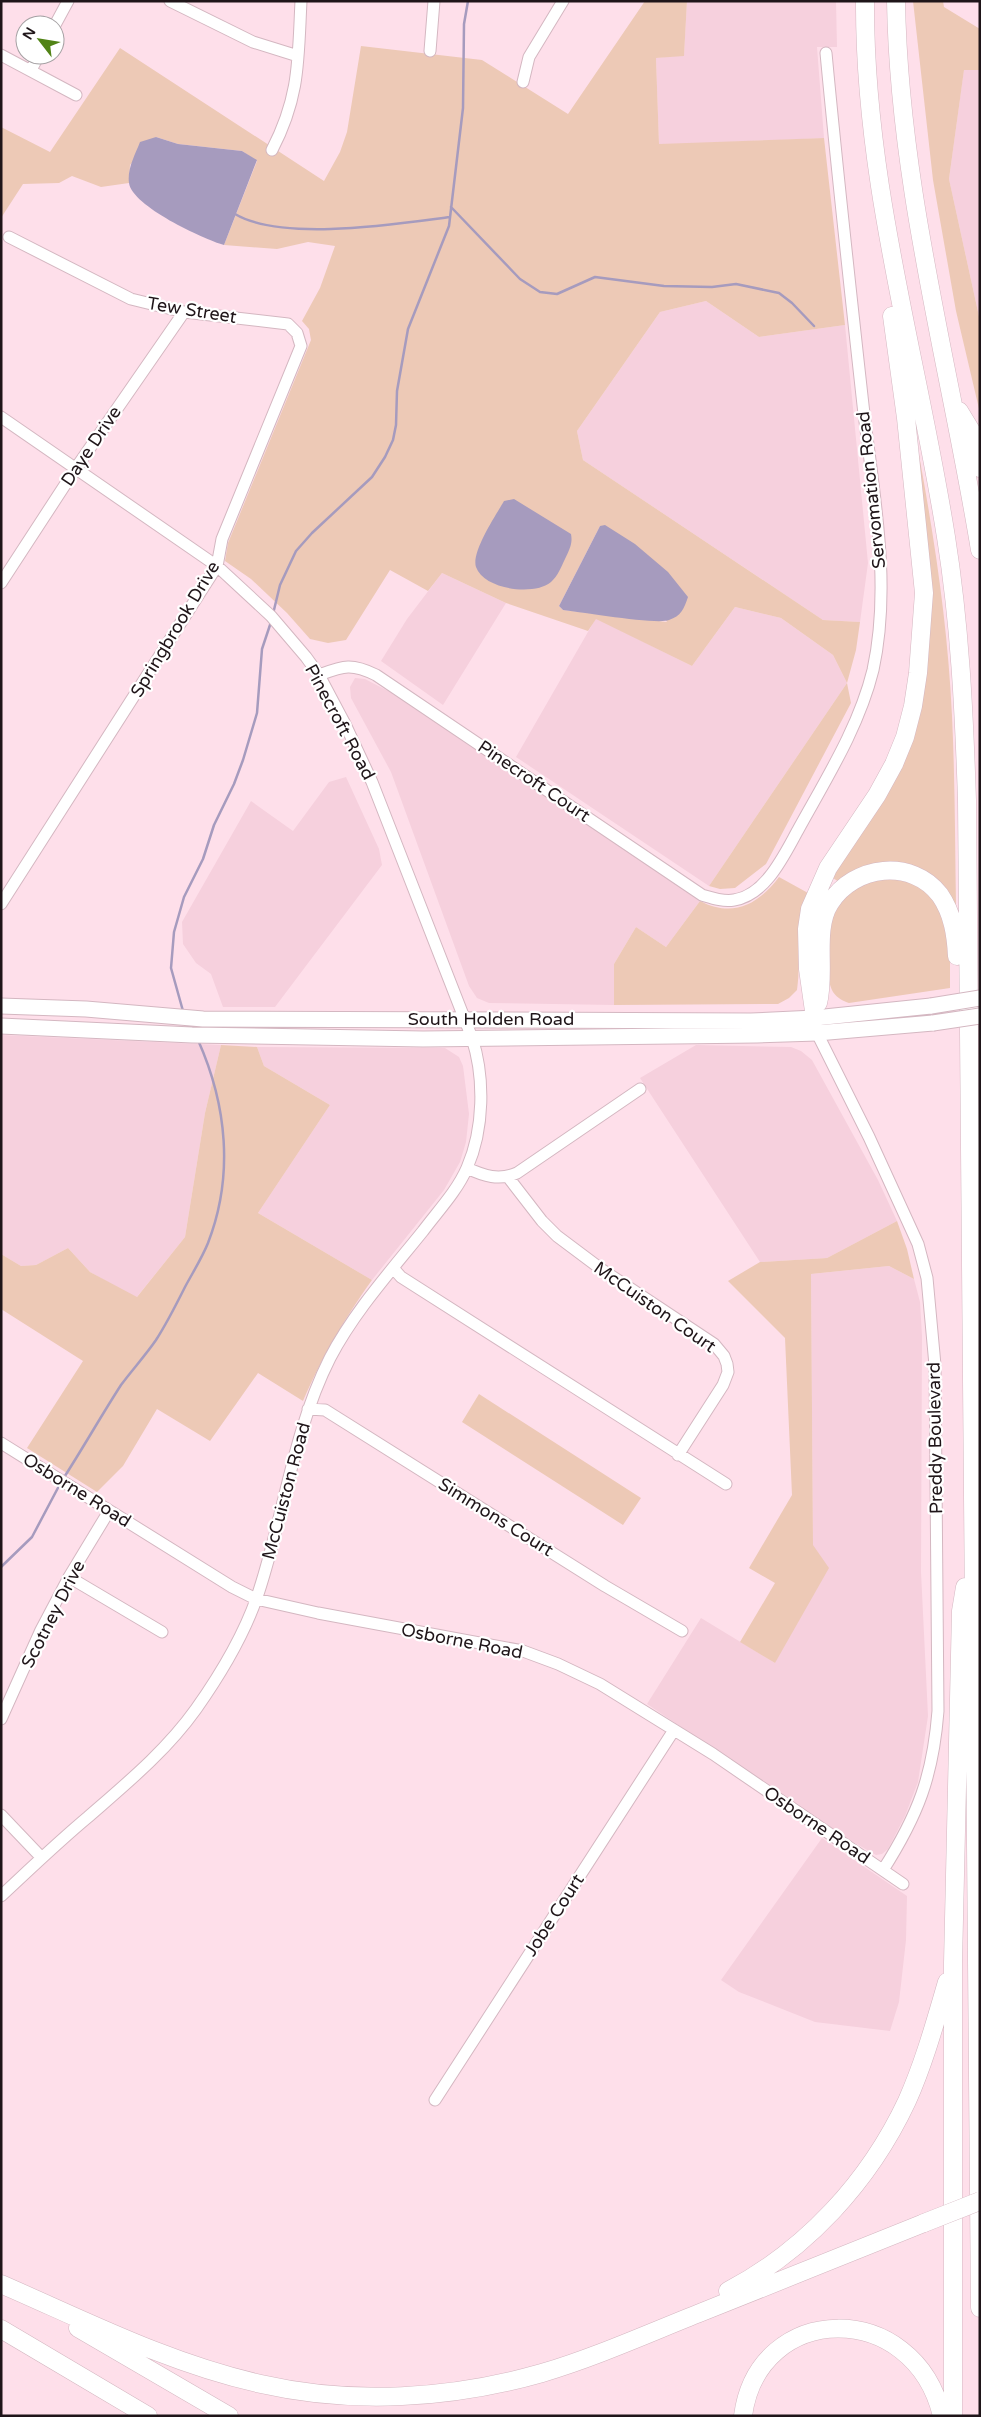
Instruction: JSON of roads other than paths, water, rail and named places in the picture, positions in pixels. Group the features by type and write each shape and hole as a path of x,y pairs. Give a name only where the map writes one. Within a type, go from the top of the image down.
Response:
{"highway":[{"path":"865,1 869,102 888,243 938,494 956,607 962,669 974,1017 974,1534 980,2308"},
{"path":"896,1 902,110 910,178 980,550"},
{"path":"816,1026 808,969 807,929 810,910 828,868 877,795 894,764 905,737 913,706 918,673 924,594 906,418 886,274 888,243"},
{"path":"952,400 973,434 980,468"},
{"path":"816,1026 822,988 822,931 829,904 852,880 882,870 898,870 927,882 941,897 950,913 956,935 959,996 974,1017"},
{"path":"953,2416 953,1963 961,1612 974,1534"},
{"path":"665,2327 688,2310 745,2282 774,2262 804,2239 832,2212 862,2178 884,2144 906,2101 926,2052 953,1963"},
{"path":"1,2284 135,2343 219,2374 263,2385 346,2395 392,2397 478,2388 543,2372 665,2327 980,2201"},
{"path":"1,2284 229,2416"},
{"path":"743,2416 746,2400 754,2382 773,2355 804,2335 846,2328 876,2334 892,2342 908,2354 934,2389 942,2416"},
{"path":"1,2329 148,2416"}],"main road":[{"name":"South Holden Road","path":"1,1006 86,1009 203,1019 465,1020 612,1018 752,1021 816,1026 980,998"},
{"name":"South Holden Road","path":"1,1026 192,1036 472,1038 933,1023 974,1017"}],"street":[{"path":"60,15 68,1"},
{"path":"170,1 253,42 298,56"},
{"path":"272,150 291,108 297,80 301,1"},
{"path":"430,51 434,1"},
{"path":"524,82 529,56 563,1"},
{"name":"Servomation Road","path":"749,894 765,881 782,860 844,743 866,695 879,632 880,555 841,213 826,53"},
{"path":"1,55 76,95"},
{"path":"31,70 34,65"},
{"name":"Tew Street","path":"9,237 132,299 184,312 288,324 297,332"},
{"name":"Daye Drive","path":"1,582 76,468 184,312"},
{"name":"Springbrook Drive","path":"1,904 216,566 222,539 301,346 297,332"},
{"name":"Pinecroft Road","path":"1,417 216,566 271,616 319,675 345,724 372,782 472,1038"},
{"name":"Pinecroft Court","path":"319,675 344,666 359,666 376,674 702,895 719,900 735,900 749,894"},
{"name":"Preddy Boulevard","path":"816,1026 918,1244 927,1278 932,1310 937,1490 938,1711 936,1740 921,1802 883,1870"},
{"name":"McCuiston Road","path":"1,1896 41,1857 150,1763 176,1736 232,1652 256,1599 276,1536 308,1408 340,1340 393,1268 443,1205 467,1168 477,1137 480,1110 478,1057 472,1038"},
{"path":"467,1168 495,1178 508,1177 525,1168 640,1088"},
{"name":"McCuiston Court","path":"508,1177 542,1221 557,1236 601,1269 708,1340 724,1356 727,1364 726,1378 678,1455"},
{"path":"393,1268 401,1277 726,1484"},
{"name":"Simmons Court","path":"308,1408 325,1410 605,1586 682,1632"},
{"name":"Osborne Road","path":"1,1443 232,1587 256,1599 318,1614 523,1651 558,1664 600,1684 674,1730 903,1884"},
{"name":"Scotney Drive","path":"1,1719 41,1630 69,1577 109,1511"},
{"path":"69,1577 162,1632"},
{"name":"Jobe Court","path":"434,2100 674,1730"},
{"path":"1,1815 41,1857"}],"waterway":[{"path":"273,614 280,585 296,551 312,533 372,477 393,440 396,425 397,391 408,329 449,226 463,108 464,24 468,1"},
{"path":"451,207 520,279 540,292 557,294 595,277 664,286 712,287 736,284 779,293 792,303 814,326"},
{"path":"235,214 256,222 281,227 309,229 371,227 450,217"},
{"path":"183,1011 171,968 174,932 184,897 203,859 214,825 234,784 243,760 257,713 262,649 271,622"},
{"path":"63,1479 121,1385 152,1346 164,1327 203,1254 216,1218 224,1166 224,1141 221,1115 215,1090 198,1040"},
{"path":"1,1567 32,1537 60,1484"}]}
